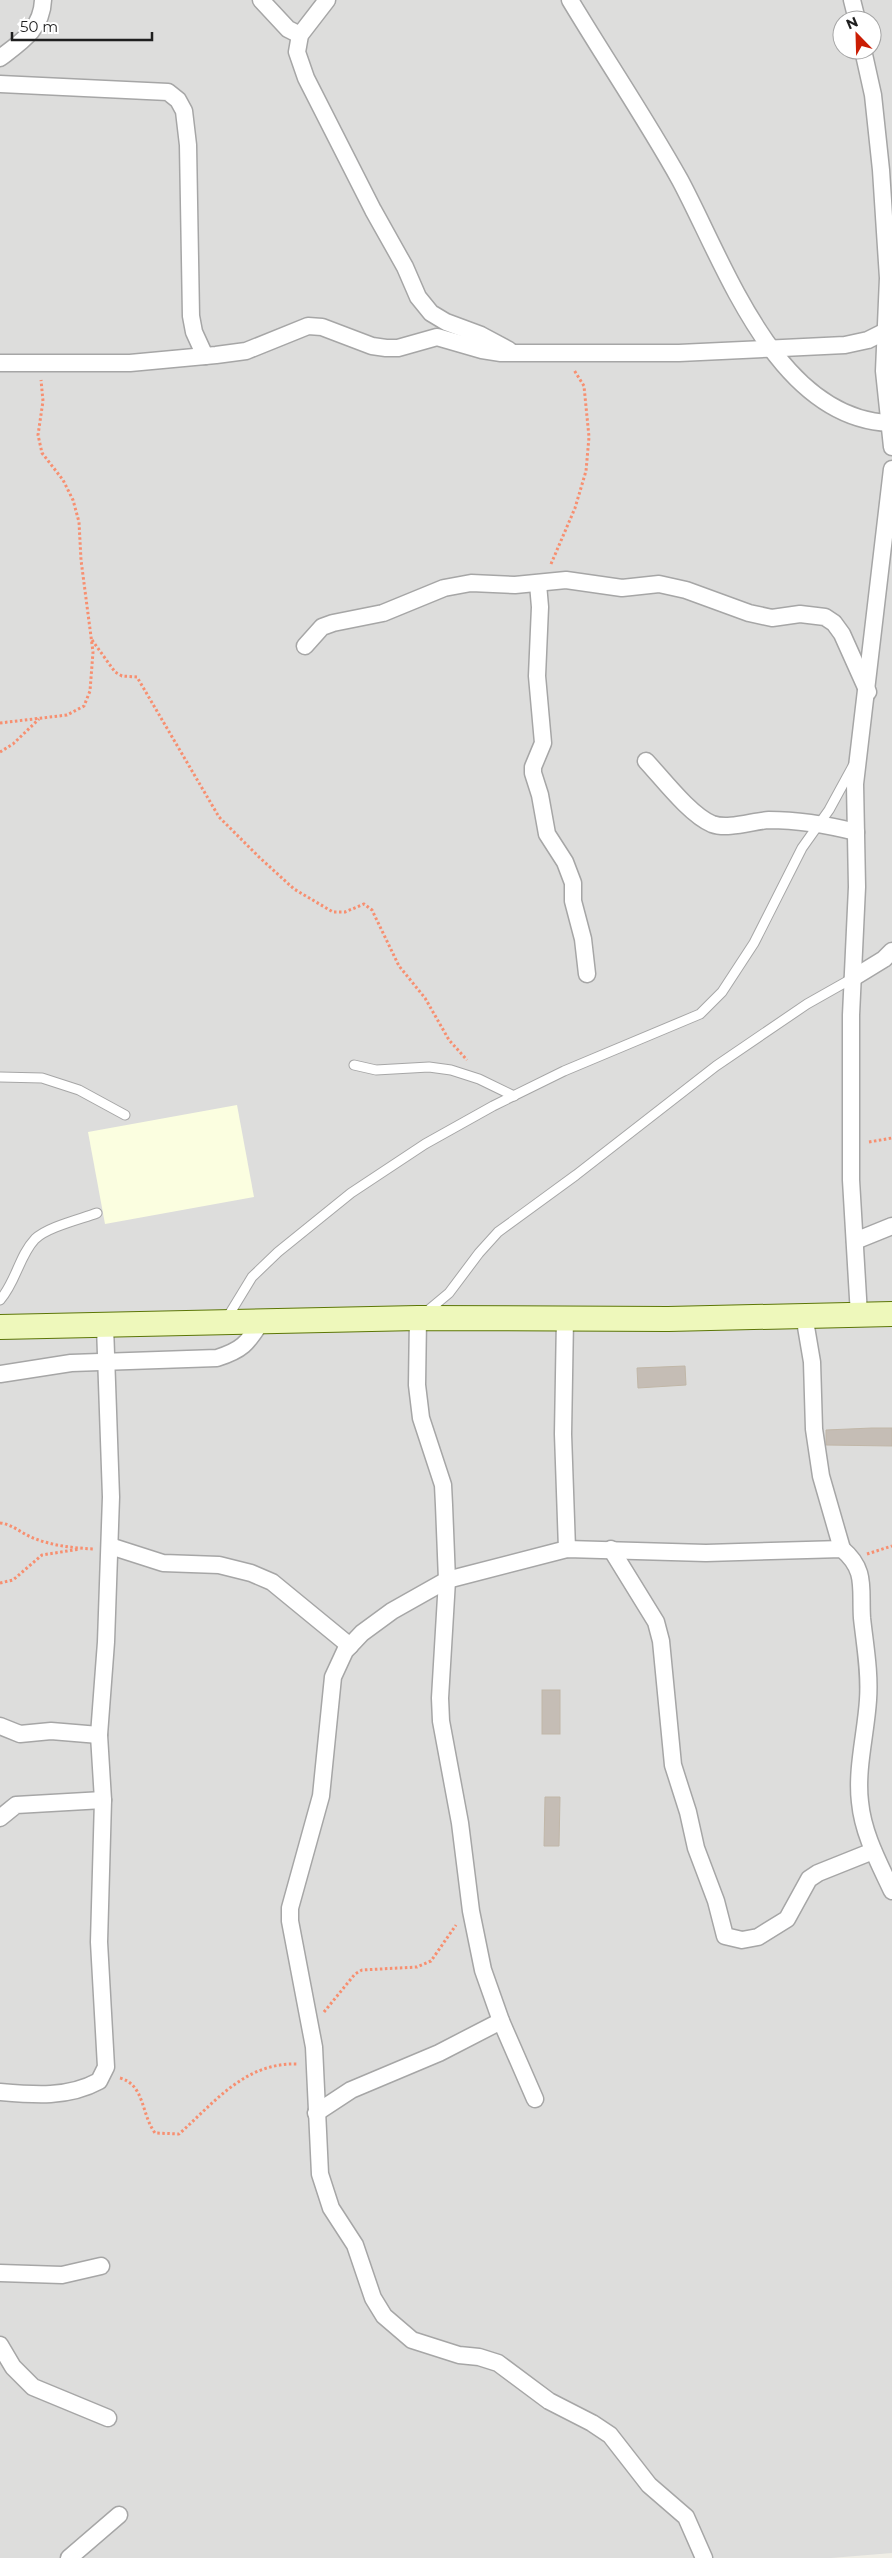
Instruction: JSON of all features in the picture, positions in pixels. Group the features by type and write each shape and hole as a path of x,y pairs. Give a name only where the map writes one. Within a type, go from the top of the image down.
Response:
{"main road":[{"path":"0,1327 418,1318 892,1314"}],"street":[{"path":"0,58 29,35 38,22 43,0"},
{"path":"261,0 288,29 300,35"},
{"path":"327,0 300,35 297,52 306,78 373,210 405,267 418,297 431,313 446,322 481,335 514,352"},
{"path":"570,0 680,180 750,318 768,348 800,382 824,401 870,422 889,423"},
{"path":"865,60 873,95 888,278 890,330 884,371 892,447"},
{"path":"0,84 168,92 178,100 184,111 188,145 191,316 194,332 205,356"},
{"path":"0,363 130,363 205,356 246,351 308,326 322,327 372,346 386,348 398,348 437,338 482,350 514,352 679,353 845,344 868,340 890,330"},
{"path":"860,1315 851,1145 850,1014 854,978 856,784 868,692 892,468"},
{"path":"305,646 322,627 384,613 444,588 471,582 541,583 566,580 622,588 659,584 686,590 748,613 772,618 800,614 825,617 834,623 842,634 868,692"},
{"path":"541,583 538,676 543,743 533,767 547,834 565,862 573,883 573,901 583,939 587,974"},
{"path":"646,761 685,803 713,824 726,825 771,820 819,824 856,832"},
{"path":"854,978 884,959 892,951"},
{"path":"855,1241 892,1226"},
{"path":"804,1315 812,1362 814,1429 821,1476 847,1553 860,1572 869,1672 860,1801 873,1851 892,1891"},
{"path":"418,1318 418,1394 422,1424 442,1485 447,1580 440,1698 441,1721 460,1823 471,1911 483,1970 501,2021 535,2099"},
{"path":"565,1318 562,1415 567,1549"},
{"path":"0,1374 71,1363 217,1358 234,1353 246,1345 261,1322"},
{"path":"0,2092 30,2095 70,2093 99,2081 106,2067 99,1942 103,1800 99,1735 106,1642 111,1497 105,1326"},
{"path":"109,1548 163,1563 219,1565 251,1573 278,1587 350,1646"},
{"path":"704,2558 686,2517 649,2485 610,2435 592,2423 549,2401 498,2363 479,2357 459,2356 412,2340 384,2316 373,2298 355,2245 328,2200 320,2174 316,2113 316,2065 311,2020 290,1922 290,1908 321,1796 333,1677 350,1646 362,1633 392,1611 447,1580 567,1549 706,1553 847,1553"},
{"path":"611,1549 656,1622 661,1641 673,1765 688,1812 696,1848 716,1901 725,1936 742,1940 758,1936 787,1919 794,1910 799,1894 809,1878 873,1851"},
{"path":"0,1726 20,1734 51,1731 99,1735"},
{"path":"0,1818 16,1805 31,1802 103,1800"},
{"path":"316,2113 351,2090 439,2053 501,2021"},
{"path":"0,2273 62,2275 101,2266"},
{"path":"0,2345 14,2367 33,2387 71,2405 108,2418"},
{"path":"69,2558 119,2514"}],"lane":[{"path":"224,1323 252,1277 278,1252 351,1193 425,1144 564,1071 700,1014 722,992 754,943 790,870 829,810 859,755"},
{"path":"418,1318 449,1293 479,1253 498,1232 576,1175 716,1066 792,1014 854,978"},
{"path":"354,1065 376,1070 429,1067 451,1070 479,1079 514,1096"},
{"path":"0,1077 42,1078 79,1090 125,1115"},
{"path":"0,1300 8,1291 27,1252 38,1236 97,1213"}],"path":[{"path":"541,583 575,508 586,471 589,437 584,386 577,373 552,352"},
{"path":"0,723 67,715 84,706 90,691 93,652 81,560 79,522 73,500 63,480 42,453 38,435 43,400 41,364"},
{"path":"92,640 115,672 122,676 137,677 141,682 146,695 165,723 219,817 259,857 294,889 333,912 345,912 364,904 372,910 399,966 424,998 449,1040 464,1056 479,1079"},
{"path":"0,752 13,744 39,719"},
{"path":"851,1145 892,1138"},
{"path":"0,1523 12,1526 34,1538 60,1546 109,1548"},
{"path":"847,1553 892,1546"},
{"path":"0,1583 13,1580 42,1555 83,1548"},
{"path":"311,2020 330,2006 355,1974 374,1968 417,1967 431,1961 456,1925 471,1911"},
{"path":"102,2074 129,2081 136,2087 147,2122 155,2132 178,2134 213,2101 243,2079 279,2064 316,2065"}],"shaded area":[{"path":"0,0 892,0 892,2553 831,2558 0,2558"},
{"path":"237,1105 254,1197 105,1224 88,1132"}],"building":[{"path":"685,1366 686,1385 638,1388 637,1368"},
{"path":"892,1428 892,1446 826,1445 826,1430"},
{"path":"542,1690 560,1690 560,1734 542,1734"},
{"path":"545,1797 560,1797 559,1846 544,1846"}]}
